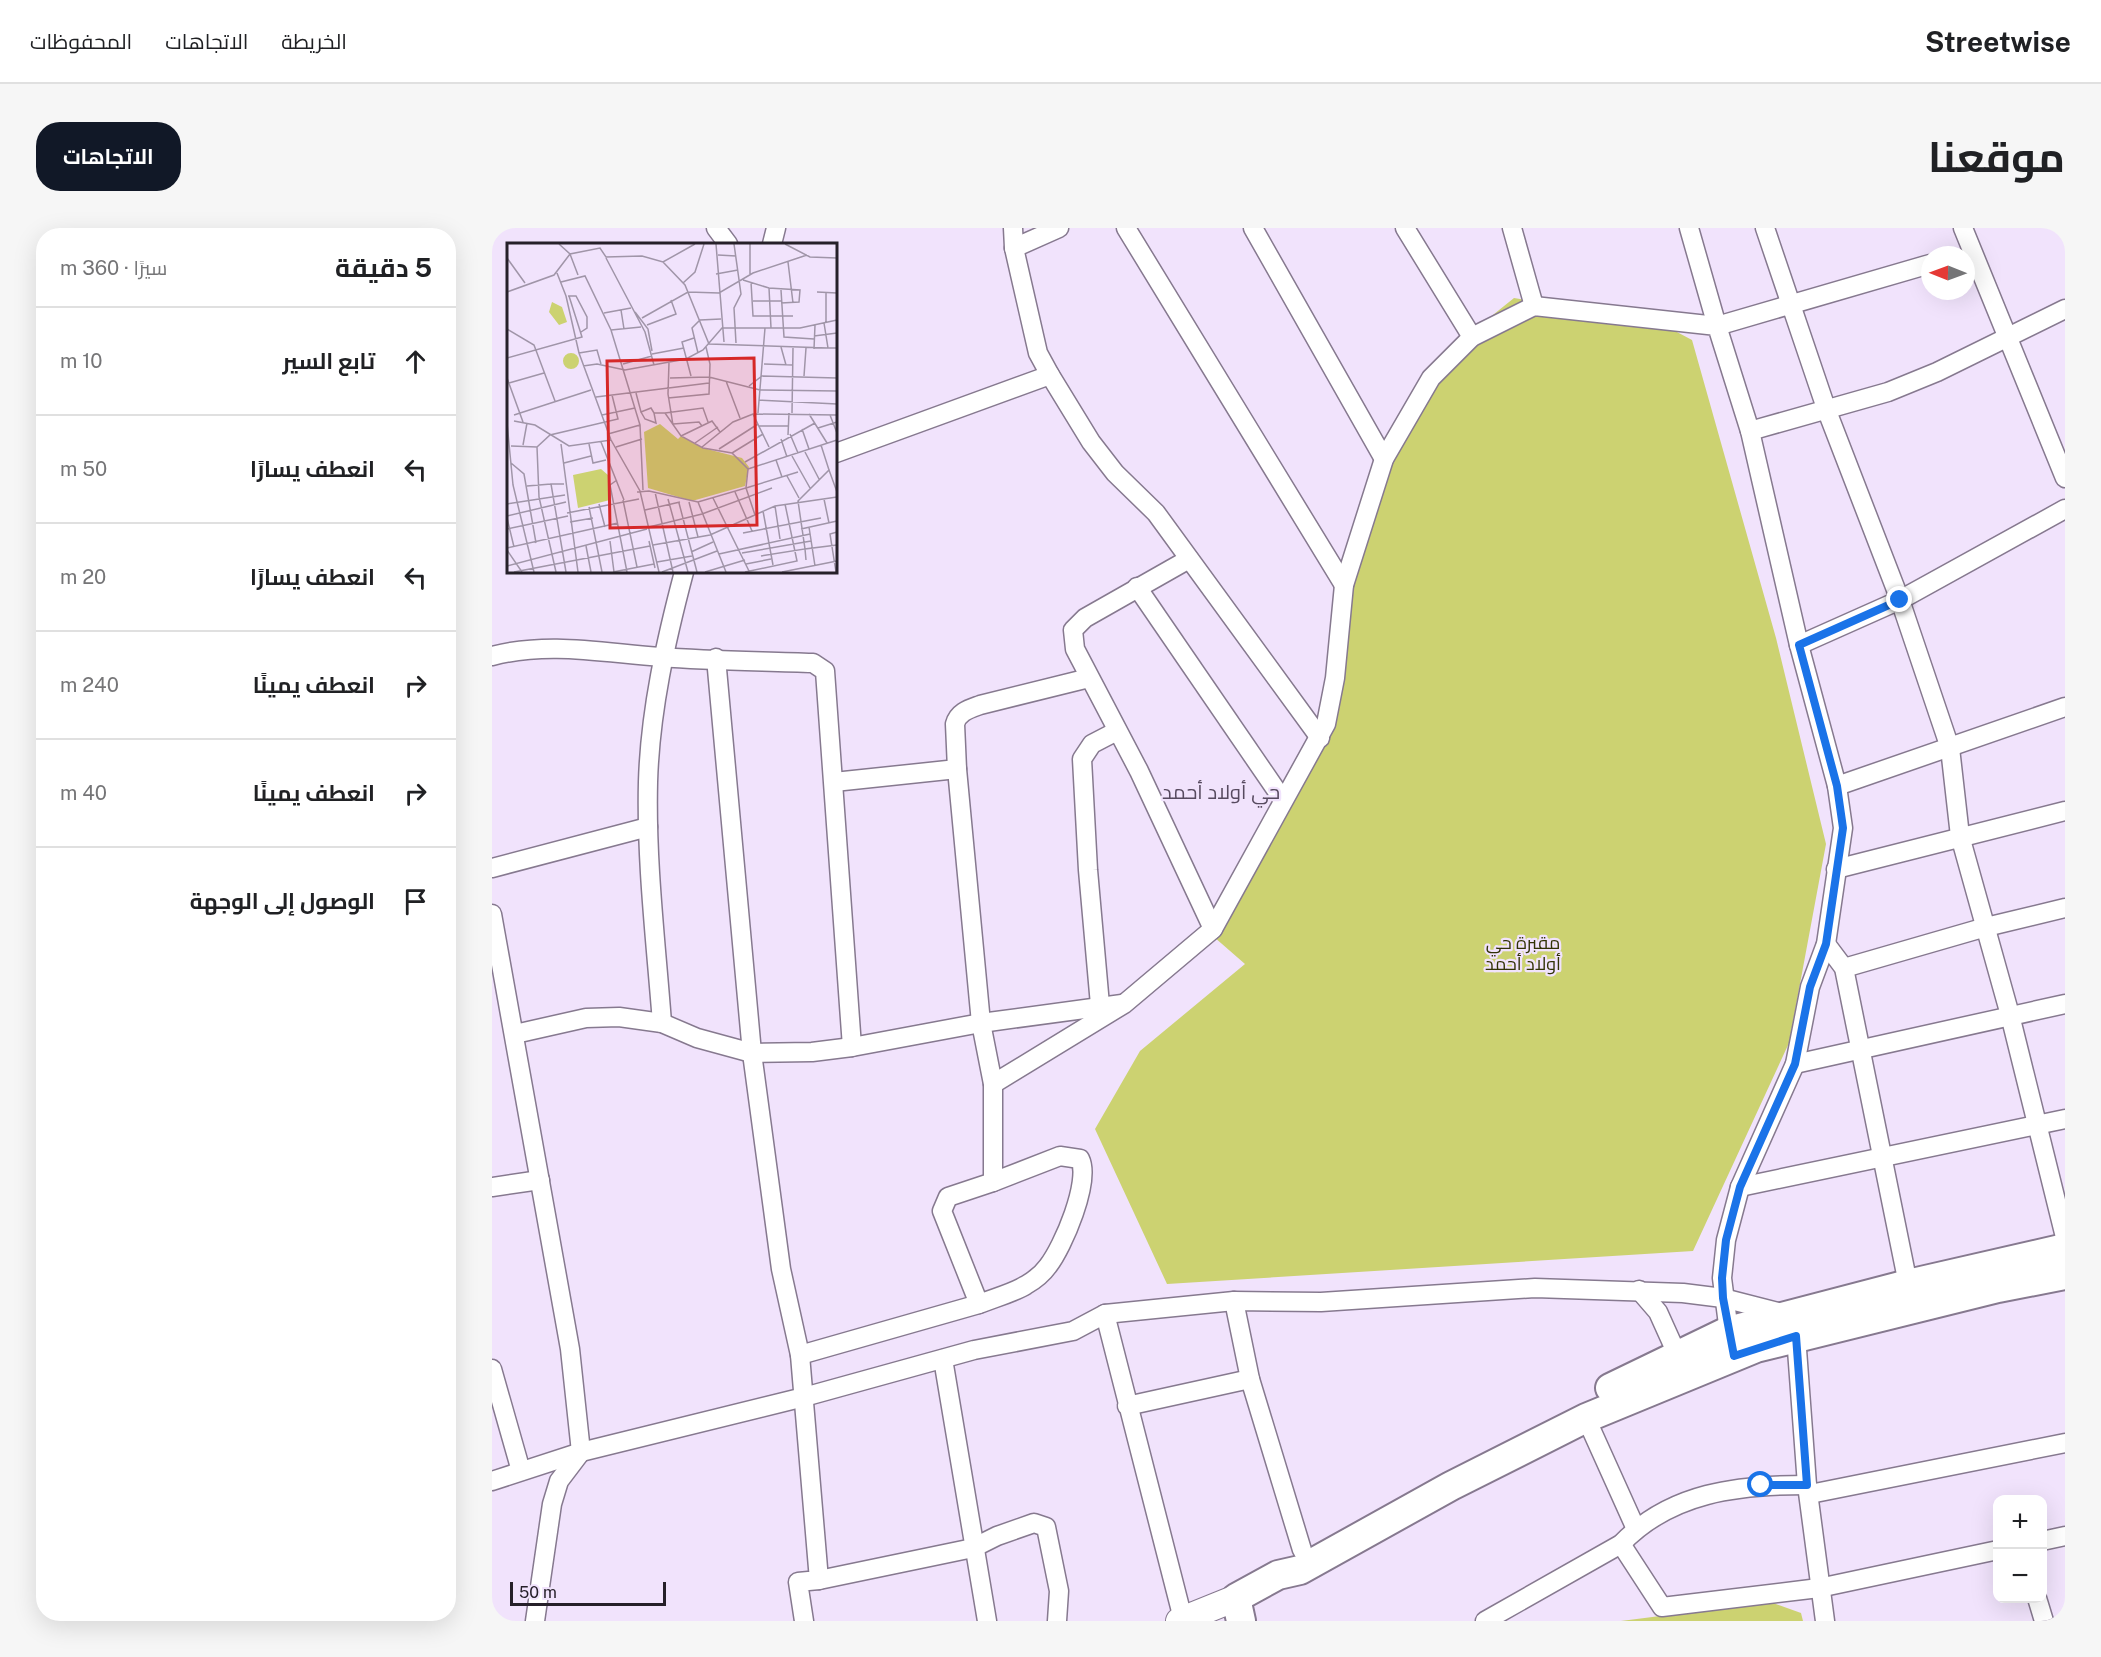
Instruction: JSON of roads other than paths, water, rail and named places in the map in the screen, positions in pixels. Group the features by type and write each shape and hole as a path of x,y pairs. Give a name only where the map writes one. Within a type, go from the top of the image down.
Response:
{"main road":[{"path":"1181,1620 1238,1610 1278,1575 1292,1556 1456,1463 1731,1344 1908,1284 2065,1248"},
{"path":"1792,1325 2065,1275"},
{"path":"1278,1575 1300,1570 1451,1486 1551,1437 1682,1365"}],"street":[{"path":"716,228 727,243"},
{"path":"772,243 776,228"},
{"path":"1013,228 1014,248 1038,353 1050,375 1091,442 1116,473 1155,513 1320,738"},
{"path":"1014,248 1059,228"},
{"path":"1126,228 1344,585"},
{"path":"1252,228 1384,459"},
{"path":"1405,228 1472,337"},
{"path":"1512,228 1534,306"},
{"path":"1689,228 1750,431 1799,645 1837,786 1843,828 1826,944 1810,987 1795,1064 1740,1187 1726,1240 1722,1278 1731,1344"},
{"path":"1765,228 1827,411 1900,600 1950,748 1960,836 2010,1015 2065,1237"},
{"path":"1963,228 1966,246"},
{"path":"993,1084 1124,1004 1213,929 1283,800 1320,738 1331,705 1344,585 1384,459 1431,378 1472,337 1501,320 1534,306 1717,326 1921,267"},
{"path":"1975,270 2006,337 2065,478"},
{"path":"1750,431 1888,392 1937,372 2065,309"},
{"path":"837,453 1050,375"},
{"path":"1799,645 1900,600 2065,509"},
{"path":"1189,559 1076,625 1073,637 1089,678 1213,929"},
{"path":"662,1023 648,826 648,779 662,657 684,573"},
{"path":"1137,588 1283,800"},
{"path":"492,656 541,648 582,648 662,657 813,663 825,671 852,1047"},
{"path":"716,658 752,1053 781,1269 800,1355 819,1580"},
{"path":"993,1182 993,1084 981,1023 954,734 957,717 980,705 1089,678"},
{"path":"1837,786 2065,707"},
{"path":"1100,1005 1088,870 1082,759 1092,744 1117,731"},
{"path":"834,782 957,769"},
{"path":"1836,869 1960,836 2065,812"},
{"path":"492,868 648,826"},
{"path":"1844,968 1986,927 2065,908"},
{"path":"492,914 570,1349 581,1452 559,1481 552,1504 535,1621"},
{"path":"1826,944 1844,968 1908,1284"},
{"path":"515,1034 586,1018 619,1017 662,1023 697,1038 752,1053 812,1052 852,1047 981,1023 1100,1005 1124,1004"},
{"path":"1795,1064 2065,1004"},
{"path":"1740,1187 2065,1119"},
{"path":"800,1355 979,1304 1026,1285 1047,1267 1064,1239 1085,1170 1080,1158 1060,1156 948,1197 942,1211 979,1304"},
{"path":"492,1187 540,1180"},
{"path":"492,1481 581,1452 804,1397 1020,1339 1073,1331 1105,1314 1234,1301 1320,1302 1535,1288 1639,1290 1723,1298 1792,1325 1819,1588 1825,1621"},
{"path":"1639,1290 1658,1312 1682,1365"},
{"path":"1234,1301 1251,1379 1302,1550"},
{"path":"1105,1314 1181,1620"},
{"path":"943,1359 987,1621"},
{"path":"492,1369 521,1470"},
{"path":"1128,1406 1251,1379"},
{"path":"1586,1418 1636,1528"},
{"path":"1485,1621 1621,1544 1636,1528 1669,1506 1709,1494 1761,1485 1808,1489 2065,1443"},
{"path":"804,1621 798,1582 819,1580 973,1548 996,1536 1034,1523 1046,1527 1059,1591 1057,1621"},
{"path":"2047,1539 2065,1536"},
{"path":"1621,1544 1662,1607 1819,1588 1993,1551"},
{"path":"2038,1603 2043,1621"}],"district":[{"name":"حي أولاد أحمد","path":"1221,792"}],"park label":[{"name":"مقبرة حي أولاد أحمد","path":"1523,953"}]}
